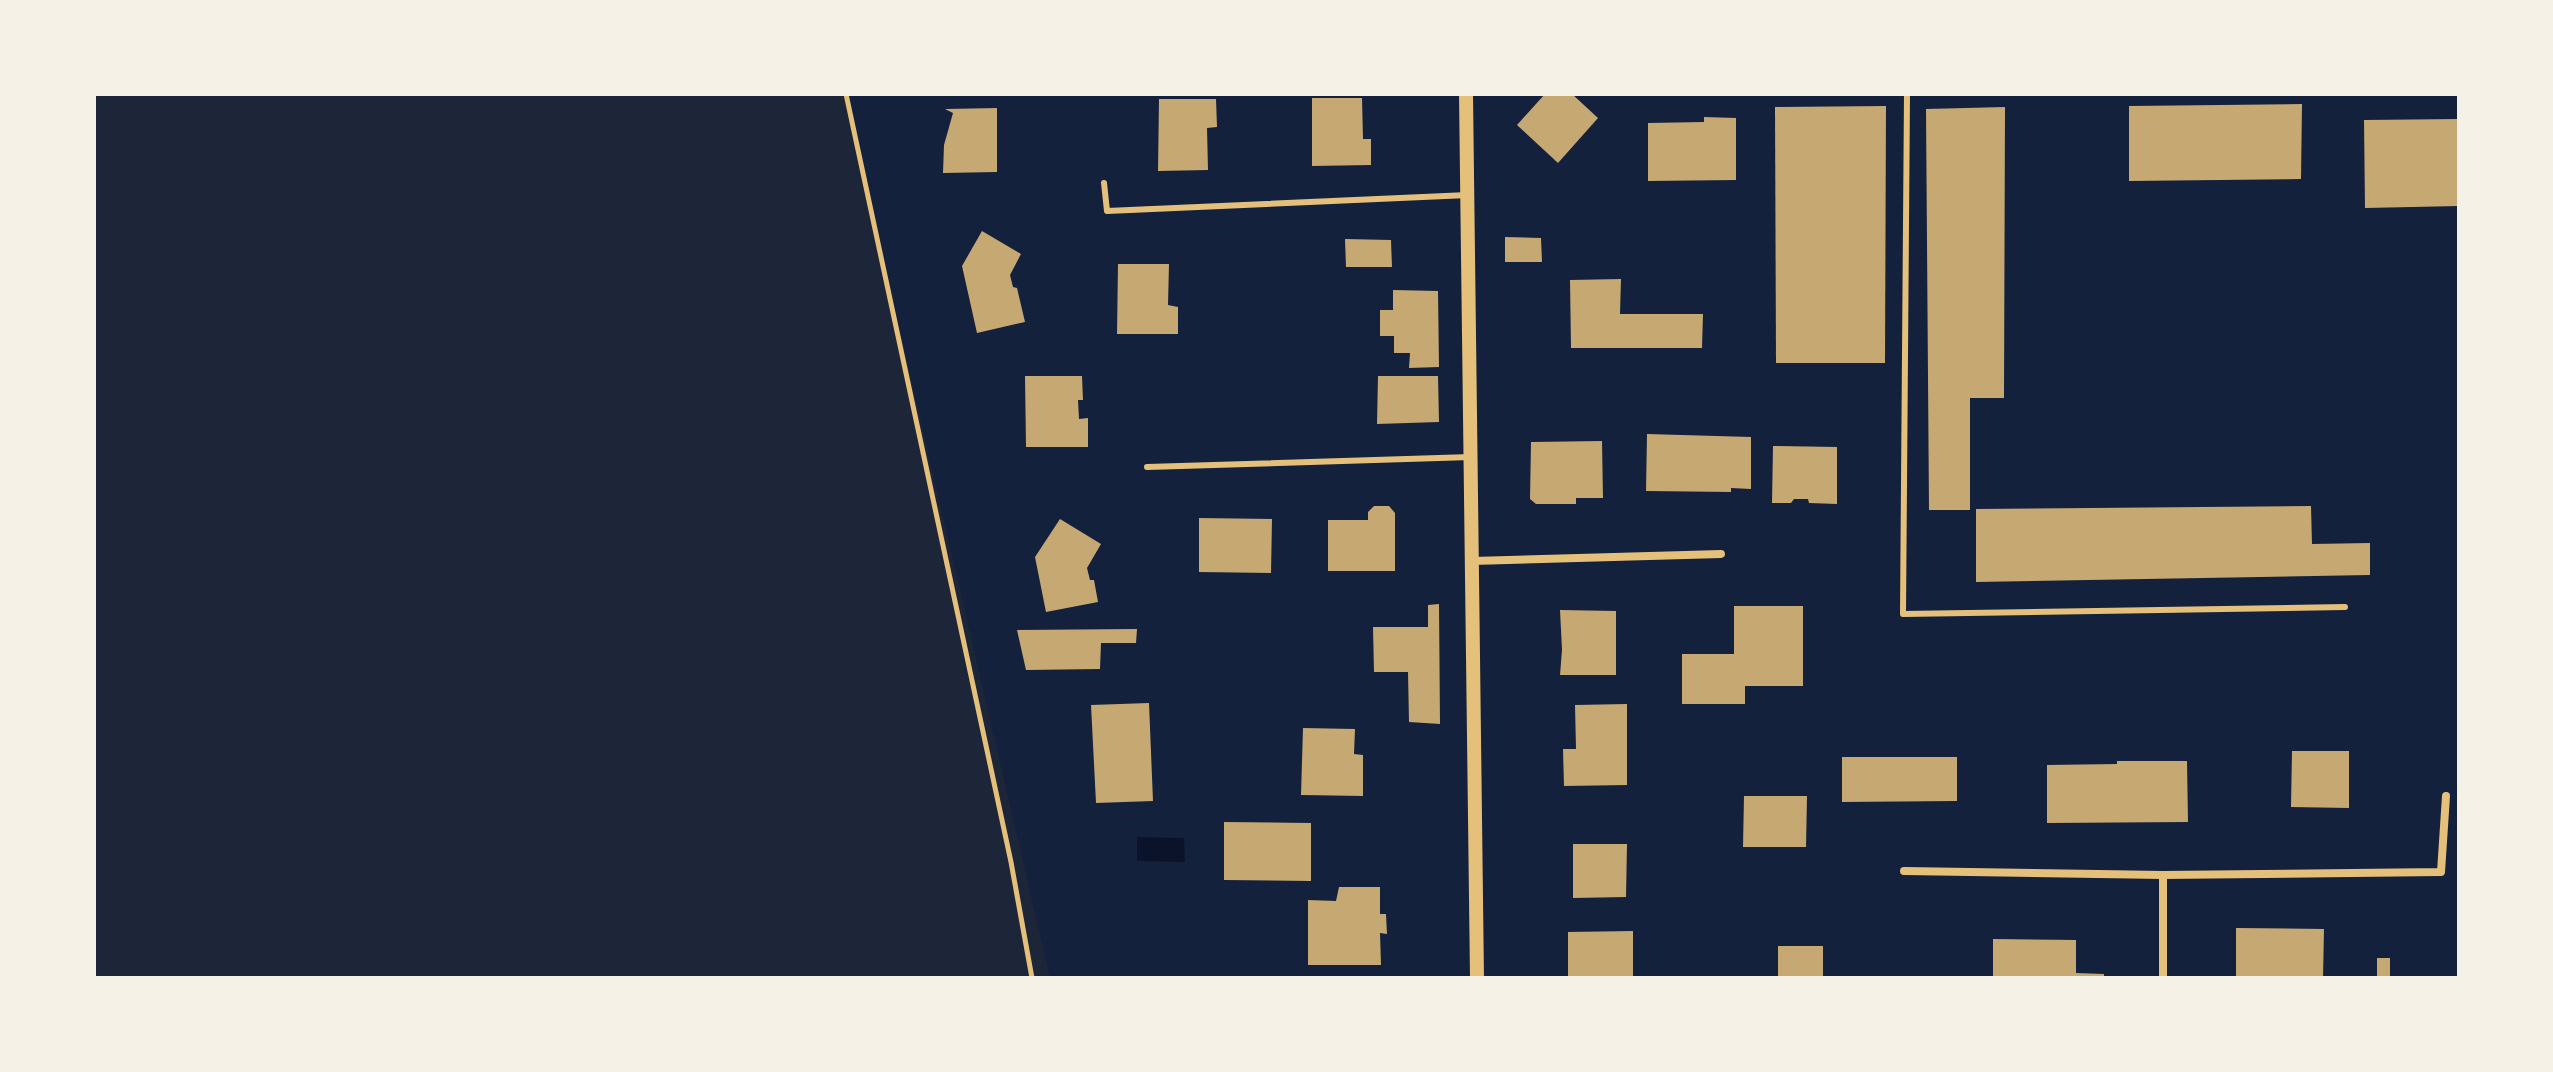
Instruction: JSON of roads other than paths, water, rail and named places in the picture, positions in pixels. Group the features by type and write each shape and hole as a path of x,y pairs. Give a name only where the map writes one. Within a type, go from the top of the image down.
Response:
{"street":[{"path":"1466,94 1477,978"},
{"path":"1472,561 1721,554"},
{"path":"1904,871 2163,875 2441,872 2446,796"},
{"path":"2163,875 2163,978"}],"lane":[{"path":"1907,94 1903,614 2345,607"},
{"path":"1104,183 1107,211 1468,195"},
{"path":"1147,467 1471,457"}]}
